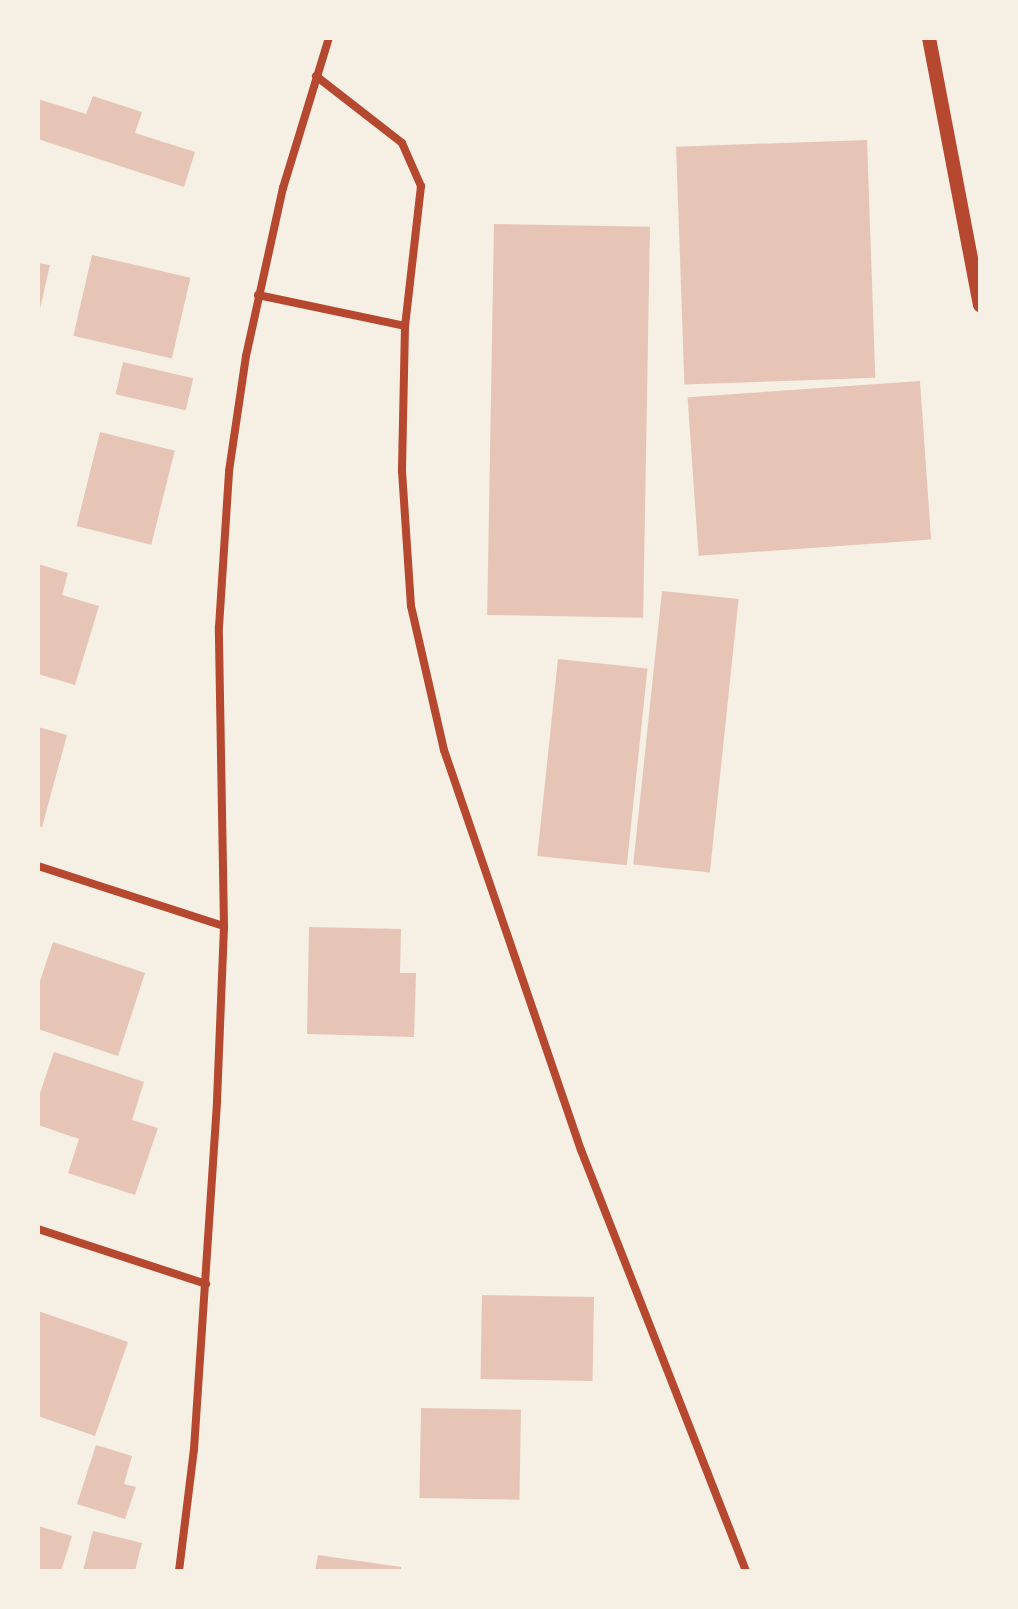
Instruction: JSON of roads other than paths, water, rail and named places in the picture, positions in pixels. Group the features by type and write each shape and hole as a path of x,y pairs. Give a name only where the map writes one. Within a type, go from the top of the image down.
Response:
{"street":[{"path":"179,1571 206,1284 224,926 219,627 229,471 258,295 316,76 329,38"},
{"path":"929,38 980,305"},
{"path":"316,76 376,118 414,163 421,186 405,326 402,471 410,591 444,750 581,1150 746,1571"},
{"path":"258,295 405,326"},
{"path":"38,866 224,926"},
{"path":"38,1229 206,1284"}]}
